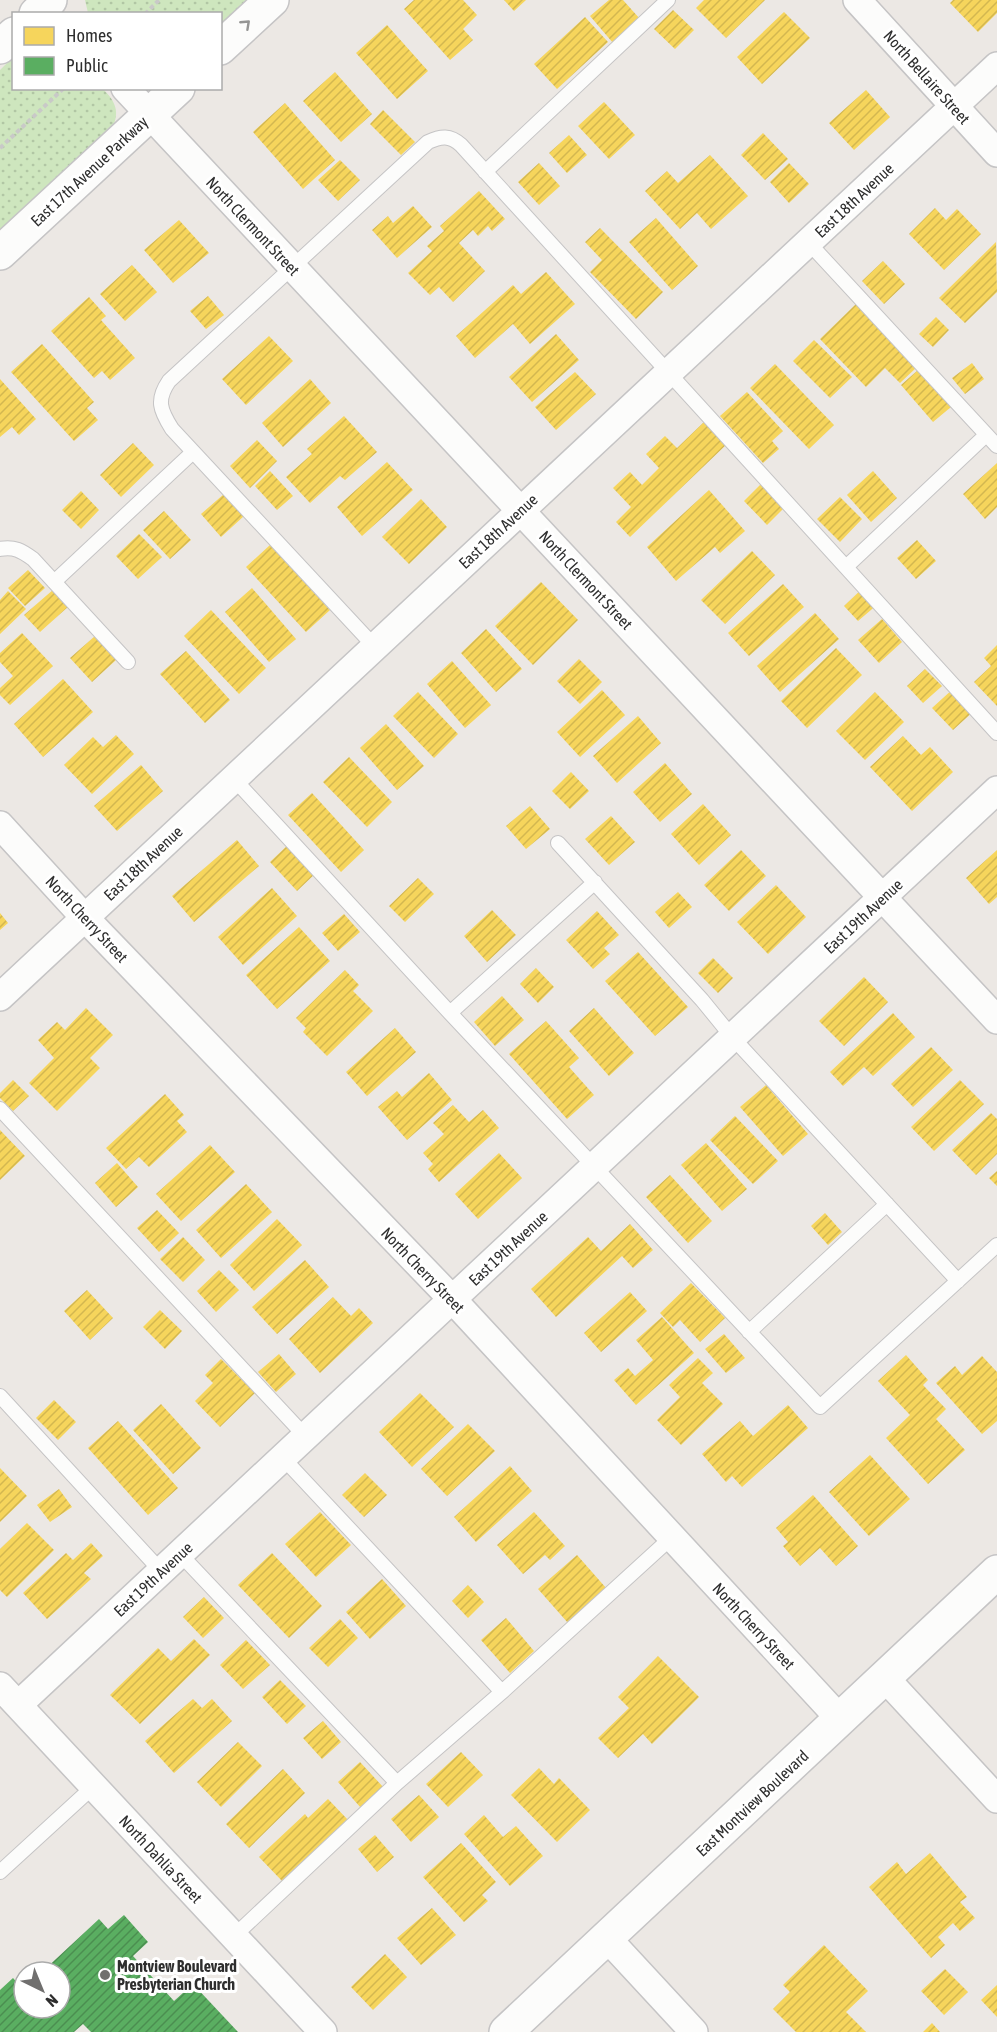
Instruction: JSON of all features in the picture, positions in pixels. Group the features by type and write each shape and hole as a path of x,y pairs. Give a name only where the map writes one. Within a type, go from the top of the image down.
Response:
{"street":[{"path":"222,46 272,0"},
{"name":"North Bellaire Street","path":"857,0 997,153"},
{"path":"0,47 12,36"},
{"name":"East 18th Avenue","path":"0,997 997,66"},
{"name":"North Clermont Street","path":"127,90 997,1020"},
{"name":"East 17th Avenue Parkway","path":"0,253 176,90"},
{"name":"East 19th Avenue","path":"18,1705 997,790"},
{"name":"North Cherry Street","path":"0,825 85,918 453,1300 841,1720"},
{"name":"East Montview Boulevard","path":"506,2032 997,1572"},
{"path":"885,1678 997,1799"},
{"name":"North Dahlia Street","path":"0,1686 322,2032"},
{"path":"607,1938 694,2032"}],"lane":[{"path":"485,172 668,0"},
{"path":"375,647 172,429 160,405 161,392 169,381 428,142 447,136 455,139 997,733"},
{"path":"808,242 997,446"},
{"path":"846,567 986,435"},
{"path":"54,582 193,452"},
{"path":"0,549 9,547 21,550 33,559 128,662"},
{"path":"234,779 820,1407 997,1245"},
{"path":"558,843 958,1281"},
{"path":"450,1013 595,882"},
{"path":"0,1109 306,1437"},
{"path":"749,1332 887,1204"},
{"path":"0,1396 397,1783"},
{"path":"283,1458 502,1692"},
{"path":"233,1937 397,1783 502,1692 672,1537"},
{"path":"0,1872 94,1786"}],"path":[{"path":"147,12 159,0"},
{"path":"0,148 62,90"}],"green space":[{"path":"85,0 248,0 222,25 222,12 88,12"},
{"path":"12,58 12,90 104,90 114,103 116,117 112,129 0,233 0,70"}],"building: Homes":[{"path":"414,0 463,0 477,15 463,29 473,40 450,60 404,9"},
{"path":"504,0 526,0 514,11"},
{"path":"609,0 623,0 640,19 613,43 590,16"},
{"path":"704,0 765,0 726,38 696,8"},
{"path":"953,0 997,0 997,13 978,32 950,3"},
{"path":"673,10 694,30 675,49 654,29"},
{"path":"784,12 810,38 762,84 737,57"},
{"path":"585,17 608,42 557,89 534,64"},
{"path":"387,25 428,71 397,99 356,53"},
{"path":"335,72 372,114 341,142 303,101"},
{"path":"866,90 890,117 854,150 829,123"},
{"path":"604,102 635,135 609,159 578,126"},
{"path":"285,103 335,160 303,189 253,132"},
{"path":"383,110 415,142 401,155 370,124"},
{"path":"763,133 788,159 765,180 741,155"},
{"path":"569,135 587,155 567,173 549,153"},
{"path":"710,155 748,196 711,229 697,213 680,229 645,191 667,171 678,183"},
{"path":"340,160 360,180 338,201 318,180"},
{"path":"539,163 560,186 539,205 518,182"},
{"path":"789,163 809,184 789,203 770,182"},
{"path":"479,191 505,219 492,231 488,226 478,236 473,230 459,243 485,271 453,302 439,287 430,295 408,273 432,251 427,246 444,231 440,226"},
{"path":"413,206 432,227 397,258 372,230 388,216 393,223"},
{"path":"935,208 946,220 957,209 981,234 944,270 909,234"},
{"path":"656,218 698,266 672,290 629,242"},
{"path":"179,220 209,253 173,283 144,250"},
{"path":"600,228 663,292 636,319 590,272 602,260 585,242"},
{"path":"996,242 997,292 965,323 939,298"},
{"path":"883,261 905,284 884,304 862,281"},
{"path":"132,265 157,292 125,321 100,294"},
{"path":"546,272 575,304 530,344 513,324 475,358 456,336 513,285 521,294"},
{"path":"208,296 224,315 206,329 190,311"},
{"path":"89,297 106,316 101,320 135,358 110,380 102,371 94,378 51,331"},
{"path":"857,303 917,367 900,383 885,368 866,387 820,339"},
{"path":"936,317 949,330 933,347 919,334"},
{"path":"556,334 579,360 532,402 509,377"},
{"path":"269,336 293,361 246,405 222,379"},
{"path":"814,340 852,377 830,398 793,361"},
{"path":"42,344 94,402 87,408 98,420 74,441 11,372"},
{"path":"972,363 984,379 965,394 952,378"},
{"path":"775,364 834,425 809,449 750,388"},
{"path":"918,370 951,407 933,422 901,385"},
{"path":"575,372 596,394 556,430 535,407"},
{"path":"0,379 36,419 19,435 12,427 0,437"},
{"path":"310,379 331,403 283,447 262,423"},
{"path":"747,392 783,431 772,441 779,449 763,463 720,416"},
{"path":"344,416 377,452 345,480 340,476 310,503 286,477 312,454 307,449"},
{"path":"705,421 727,444 630,537 616,522 631,507 613,488 630,472 642,485 659,468 646,454 665,436 677,448"},
{"path":"257,440 277,461 250,488 230,466"},
{"path":"133,443 154,465 121,497 100,475"},
{"path":"387,462 413,490 362,536 337,507"},
{"path":"997,463 997,507 985,519 963,494"},
{"path":"270,471 293,496 277,510 255,486"},
{"path":"873,471 897,498 871,522 847,495"},
{"path":"764,481 787,505 767,525 744,501"},
{"path":"709,490 745,531 720,553 715,547 676,581 647,547"},
{"path":"81,491 99,510 81,529 62,510"},
{"path":"224,494 244,516 221,537 201,514"},
{"path":"840,497 862,519 840,542 817,519"},
{"path":"421,499 447,527 409,564 382,537"},
{"path":"164,511 191,540 170,559 143,530"},
{"path":"139,534 162,557 138,579 116,556"},
{"path":"917,540 936,561 916,579 897,558"},
{"path":"270,545 330,610 306,632 246,567"},
{"path":"752,551 775,575 725,624 701,600"},
{"path":"28,570 45,588 25,606 8,588"},
{"path":"541,582 578,620 533,665 495,626"},
{"path":"783,584 804,607 749,656 728,633"},
{"path":"864,587 878,604 858,621 844,606"},
{"path":"252,588 296,639 269,662 225,612"},
{"path":"54,589 69,606 40,632 24,615"},
{"path":"8,591 26,609 0,634 0,600"},
{"path":"211,610 266,668 239,694 184,636"},
{"path":"815,613 839,639 780,692 757,666"},
{"path":"882,619 902,642 879,663 858,640"},
{"path":"486,629 522,669 496,692 461,653"},
{"path":"22,633 53,666 10,705 0,695 0,688 13,676 0,662 0,653"},
{"path":"95,636 116,660 92,682 70,658"},
{"path":"997,645 997,706 974,682 991,666 984,658"},
{"path":"836,648 862,675 807,728 781,701"},
{"path":"186,651 230,700 205,723 160,674"},
{"path":"579,659 602,682 580,704 557,681"},
{"path":"452,661 491,705 465,728 427,684"},
{"path":"925,669 942,686 923,703 907,686"},
{"path":"63,679 93,712 43,757 14,724"},
{"path":"954,688 975,710 953,730 932,708"},
{"path":"602,690 625,715 580,757 557,732"},
{"path":"418,692 458,734 434,758 393,716"},
{"path":"875,692 904,722 865,760 836,731"},
{"path":"638,716 661,743 617,783 593,756"},
{"path":"386,724 424,766 397,790 360,748"},
{"path":"116,735 134,754 92,794 64,765 93,737 103,747"},
{"path":"903,736 921,755 930,747 953,772 912,811 870,767"},
{"path":"349,757 392,802 367,827 323,782"},
{"path":"665,763 692,794 660,822 633,792"},
{"path":"141,765 163,791 117,831 94,806"},
{"path":"571,772 589,791 570,809 552,791"},
{"path":"312,793 364,850 341,872 288,815"},
{"path":"703,804 731,835 699,865 671,834"},
{"path":"530,806 550,829 526,849 506,826"},
{"path":"611,816 635,842 609,865 585,839"},
{"path":"237,840 259,866 194,922 172,896"},
{"path":"290,843 317,872 297,891 270,862"},
{"path":"741,850 766,876 729,911 704,885"},
{"path":"997,850 997,897 989,904 966,878"},
{"path":"418,878 434,894 405,922 389,906"},
{"path":"776,885 806,917 768,954 737,922"},
{"path":"272,888 297,916 243,965 218,937"},
{"path":"678,892 692,907 669,928 655,912"},
{"path":"492,910 516,935 487,962 464,936"},
{"path":"597,911 619,935 604,948 610,954 593,969 566,940"},
{"path":"0,913 8,923 0,930"},
{"path":"344,914 360,932 338,951 322,933"},
{"path":"299,927 330,961 277,1009 246,975"},
{"path":"638,952 688,1007 655,1036 605,981"},
{"path":"713,958 733,978 718,993 698,973"},
{"path":"536,968 554,987 538,1003 520,984"},
{"path":"345,970 359,985 353,991 373,1011 327,1056 303,1032 306,1028 296,1018"},
{"path":"864,977 888,1002 844,1046 819,1021"},
{"path":"502,996 524,1020 495,1046 474,1022"},
{"path":"86,1008 113,1035 90,1058 100,1068 57,1111 29,1083 54,1058 38,1040 57,1022 65,1030"},
{"path":"594,1008 634,1053 609,1076 569,1031"},
{"path":"893,1013 915,1037 873,1076 864,1067 843,1086 830,1072"},
{"path":"546,1021 579,1058 569,1067 594,1095 567,1119 509,1054"},
{"path":"395,1028 416,1052 367,1096 346,1072"},
{"path":"931,1047 953,1070 913,1107 891,1084"},
{"path":"429,1073 452,1100 407,1140 378,1107 397,1091 402,1097"},
{"path":"13,1080 29,1096 13,1111 0,1098 0,1093"},
{"path":"960,1080 984,1104 934,1151 911,1127"},
{"path":"766,1085 808,1134 783,1156 740,1107"},
{"path":"165,1094 184,1115 177,1121 187,1132 149,1167 139,1157 126,1169 106,1148"},
{"path":"453,1105 469,1122 483,1110 499,1128 439,1182 428,1169 433,1164 423,1153 444,1134 433,1123"},
{"path":"991,1113 997,1119 997,1154 976,1175 952,1150"},
{"path":"735,1116 778,1161 753,1184 710,1140"},
{"path":"0,1130 25,1156 0,1180"},
{"path":"706,1143 747,1189 722,1211 681,1165"},
{"path":"210,1145 235,1172 181,1221 156,1194"},
{"path":"499,1153 522,1178 478,1219 455,1194"},
{"path":"117,1163 138,1187 116,1207 95,1183"},
{"path":"997,1171 997,1186 989,1178"},
{"path":"670,1175 712,1221 688,1243 646,1197"},
{"path":"246,1184 272,1212 221,1258 196,1230"},
{"path":"157,1210 179,1233 159,1252 137,1228"},
{"path":"825,1213 842,1232 828,1245 811,1226"},
{"path":"277,1219 302,1245 254,1291 230,1265"},
{"path":"630,1224 653,1250 633,1268 622,1256 556,1317 531,1289 588,1237 601,1251"},
{"path":"183,1237 205,1260 183,1282 160,1259"},
{"path":"305,1260 329,1287 277,1334 252,1307"},
{"path":"219,1270 239,1290 216,1312 197,1291"},
{"path":"691,1283 725,1318 700,1342 680,1320 673,1327 660,1313"},
{"path":"87,1290 113,1318 90,1340 64,1311"},
{"path":"630,1292 647,1311 601,1352 584,1333"},
{"path":"333,1297 351,1316 359,1308 373,1323 320,1373 289,1339"},
{"path":"160,1310 182,1331 165,1349 143,1327"},
{"path":"662,1317 694,1353 636,1405 614,1380 628,1368 635,1376 653,1360 636,1340"},
{"path":"724,1334 745,1358 726,1373 705,1349"},
{"path":"279,1354 296,1374 276,1392 258,1372"},
{"path":"906,1355 928,1380 923,1385 946,1409 936,1419 965,1450 928,1484 886,1438 910,1415 878,1381"},
{"path":"982,1356 997,1372 997,1421 982,1434 936,1383 955,1366 962,1375"},
{"path":"698,1358 713,1373 702,1383 723,1404 681,1445 657,1420 680,1397 669,1385"},
{"path":"221,1359 255,1393 220,1427 195,1401 213,1383 205,1375"},
{"path":"420,1393 454,1427 412,1467 379,1432"},
{"path":"54,1400 76,1422 58,1440 36,1418"},
{"path":"161,1404 201,1448 173,1474 133,1430"},
{"path":"788,1405 808,1428 742,1487 732,1476 726,1482 702,1454 740,1421 753,1436"},
{"path":"118,1421 178,1488 148,1515 88,1448"},
{"path":"468,1424 495,1451 447,1496 421,1469"},
{"path":"870,1455 910,1499 869,1536 829,1492"},
{"path":"510,1466 532,1491 476,1542 454,1517"},
{"path":"0,1468 27,1496 0,1522"},
{"path":"365,1473 387,1495 364,1517 342,1495"},
{"path":"59,1489 72,1507 50,1522 37,1505"},
{"path":"813,1495 858,1546 836,1566 820,1548 800,1566 783,1546 788,1542 776,1528"},
{"path":"320,1512 351,1545 316,1577 285,1544"},
{"path":"534,1512 565,1546 550,1560 545,1555 523,1574 497,1545"},
{"path":"27,1523 54,1550 7,1597 0,1590 0,1549"},
{"path":"91,1543 103,1556 84,1573 91,1579 47,1619 23,1593 66,1553 73,1560"},
{"path":"272,1553 322,1606 289,1638 238,1585"},
{"path":"577,1555 607,1589 568,1623 538,1589"},
{"path":"382,1579 406,1606 370,1639 346,1612"},
{"path":"468,1585 484,1602 468,1618 452,1601"},
{"path":"204,1597 224,1618 203,1638 183,1617"},
{"path":"506,1618 534,1651 510,1673 481,1640"},
{"path":"340,1619 358,1638 328,1667 309,1648"},
{"path":"194,1639 210,1655 140,1724 110,1695 158,1648 171,1661"},
{"path":"246,1640 270,1665 243,1689 220,1665"},
{"path":"658,1656 699,1697 652,1744 643,1734 618,1758 598,1738 629,1708 618,1697"},
{"path":"280,1680 306,1706 287,1724 262,1697"},
{"path":"193,1699 202,1708 212,1699 232,1721 174,1773 145,1741"},
{"path":"323,1721 341,1742 322,1759 303,1738"},
{"path":"238,1742 262,1766 221,1807 197,1782"},
{"path":"461,1752 483,1775 448,1807 426,1784"},
{"path":"360,1762 384,1788 361,1808 338,1782"},
{"path":"539,1768 554,1784 559,1778 590,1810 557,1842 511,1795"},
{"path":"283,1769 305,1793 249,1848 226,1824"},
{"path":"419,1795 439,1817 411,1842 391,1819"},
{"path":"328,1799 348,1820 283,1882 259,1857 305,1814 308,1818"},
{"path":"484,1815 503,1837 516,1826 543,1856 510,1886 464,1834"},
{"path":"375,1835 394,1857 377,1872 358,1849"},
{"path":"461,1843 496,1882 482,1895 488,1901 464,1922 423,1877"},
{"path":"930,1853 967,1897 960,1902 975,1918 960,1931 953,1923 938,1937 945,1945 931,1958 869,1887 897,1862 906,1874"},
{"path":"432,1908 456,1935 421,1965 397,1938"},
{"path":"824,1945 868,1991 846,2012 866,2032 796,2032 773,2009 790,1992 783,1985"},
{"path":"385,1954 407,1977 373,2010 351,1987"},
{"path":"945,1969 968,1992 944,2015 921,1991"},
{"path":"997,1985 997,2017 981,2000"},
{"path":"932,2023 940,2032 923,2032"}],"building: Public":[{"name":"Montview Boulevard Presbyterian Church","path":"124,1915 148,1942 133,1956 174,2001 193,1984 238,2032 91,2032 83,2024 74,2032 0,2032 0,1990 12,1979 12,2020 72,2020 72,1960 55,1960 99,1919 108,1929"}],"place":[{"name":"Montview Boulevard Presbyterian Church","path":"105,1975"}]}
